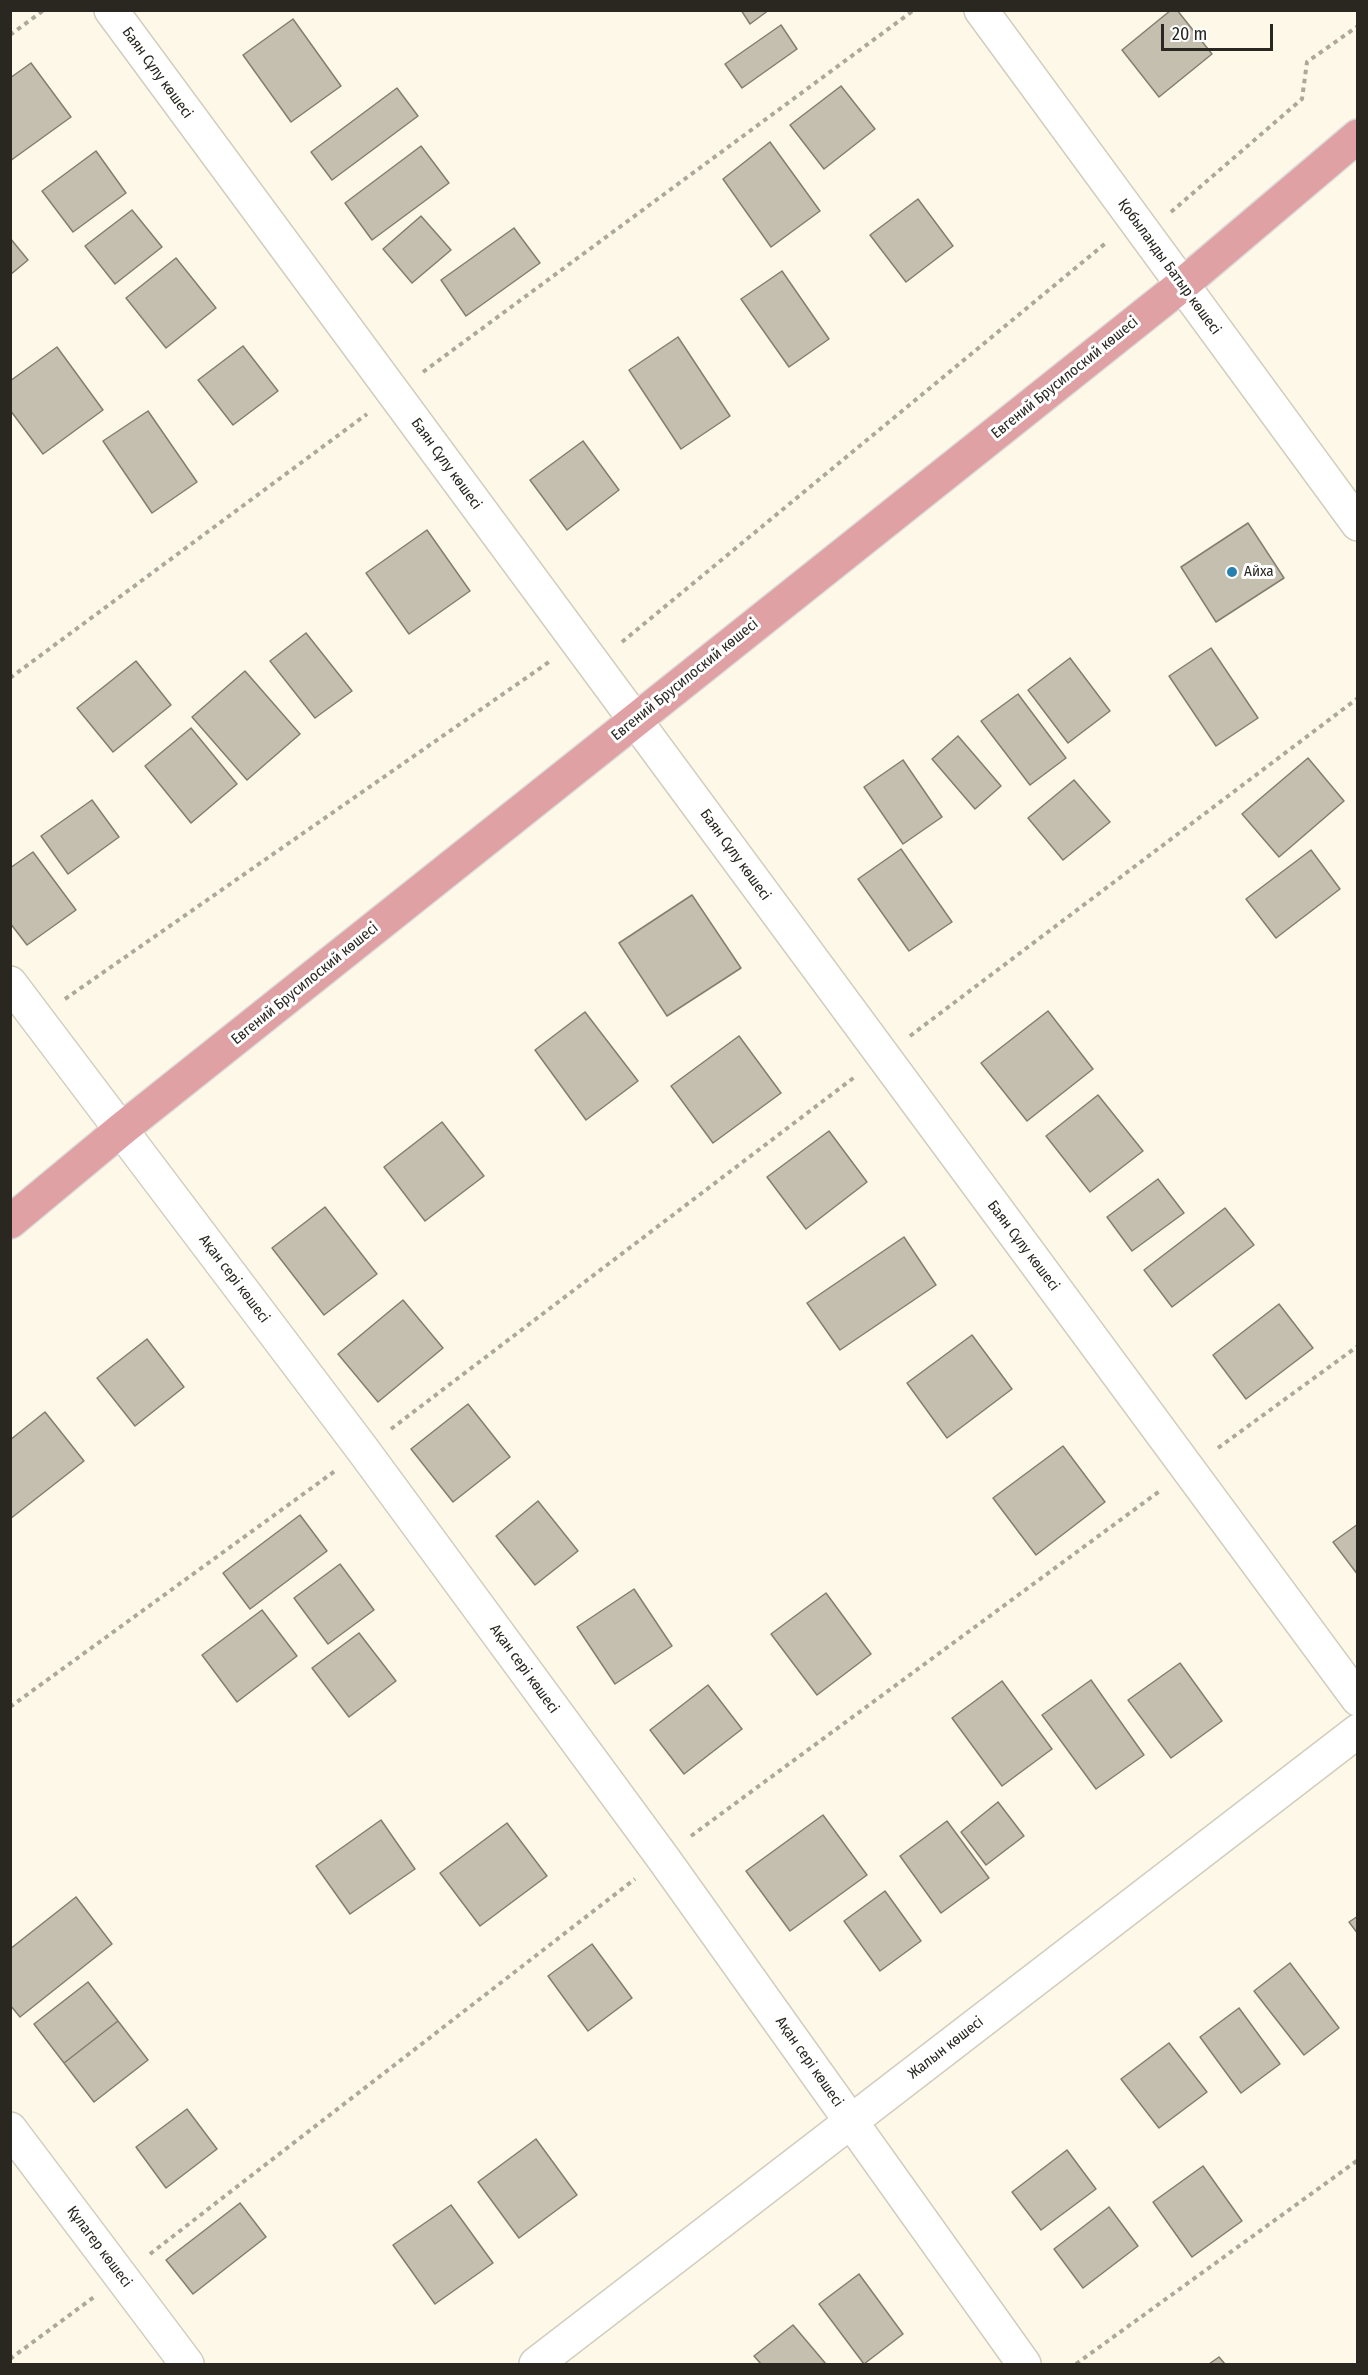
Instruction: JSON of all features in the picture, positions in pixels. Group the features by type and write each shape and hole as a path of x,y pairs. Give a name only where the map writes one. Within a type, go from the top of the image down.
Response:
{"main road":[{"name":"Евгений Брусилоский көшесі","path":"10,1222 122,1130 1182,285 1358,136"}],"street":[{"name":"Баян Сұлу көшесі","path":"111,10 1358,1699"},
{"name":"Қобыланды Батыр көшесі","path":"981,10 1358,524"},
{"name":"Ақан сері көшесі","path":"10,983 363,1450 663,1857 1024,2364"},
{"name":"Жалын көшесі","path":"536,2364 1358,1731"},
{"name":"Құлагер көшесі","path":"10,2129 187,2364"}],"path":[{"path":"10,35 44,10"},
{"path":"10,678 914,10"},
{"path":"38,1018 551,660 595,665 1107,242 1145,234 1302,99 1307,62 1358,26"},
{"path":"10,1707 363,1450 1358,698"},
{"path":"10,2359 121,2276 663,1857 1358,1346"},
{"path":"1077,2364 1358,2160"}],"building":[{"path":"741,10 769,10 750,24"},
{"path":"1171,10 1177,10 1212,54 1159,97 1122,50"},
{"path":"293,19 341,86 291,122 243,55"},
{"path":"781,25 797,49 742,88 725,64"},
{"path":"31,63 71,117 10,161 10,78"},
{"path":"841,86 875,129 824,169 790,125"},
{"path":"397,88 418,116 332,180 311,152"},
{"path":"770,142 820,211 771,247 723,179"},
{"path":"421,146 449,183 372,240 345,203"},
{"path":"96,151 126,193 73,232 42,191"},
{"path":"918,199 953,246 906,282 870,235"},
{"path":"132,210 162,247 115,284 85,246"},
{"path":"421,216 451,250 412,283 383,249"},
{"path":"514,228 540,263 466,316 441,280"},
{"path":"10,238 28,260 10,275"},
{"path":"176,258 216,308 166,348 126,298"},
{"path":"782,271 829,339 789,367 741,299"},
{"path":"678,337 730,416 681,449 629,370"},
{"path":"243,346 278,391 233,425 198,380"},
{"path":"57,347 103,410 43,454 10,410 10,381"},
{"path":"148,411 197,482 152,513 103,441"},
{"path":"583,441 619,490 567,530 530,480"},
{"name":"Айха","path":"1248,523 1284,578 1216,622 1181,567"},
{"path":"427,530 470,591 409,634 366,573"},
{"path":"306,633 352,691 315,718 270,661"},
{"path":"1211,648 1258,718 1216,746 1169,676"},
{"path":"1070,658 1110,711 1068,743 1028,690"},
{"path":"136,661 171,705 113,752 77,708"},
{"path":"245,671 300,734 247,780 192,717"},
{"path":"1018,694 1066,758 1030,785 981,721"},
{"path":"191,728 237,784 191,823 145,766"},
{"path":"958,736 1001,786 975,809 932,759"},
{"path":"1308,758 1344,801 1279,857 1242,814"},
{"path":"903,760 942,817 903,844 864,787"},
{"path":"1074,780 1110,822 1063,860 1028,818"},
{"path":"92,800 119,837 68,874 41,836"},
{"path":"901,849 952,922 909,951 858,879"},
{"path":"1311,850 1340,889 1276,938 1246,899"},
{"path":"33,852 76,910 27,945 10,923 10,868"},
{"path":"692,895 741,968 667,1016 619,943"},
{"path":"1048,1011 1093,1069 1027,1121 981,1063"},
{"path":"585,1012 638,1081 586,1120 535,1050"},
{"path":"739,1036 781,1093 713,1143 671,1086"},
{"path":"1098,1095 1143,1151 1090,1192 1046,1136"},
{"path":"442,1122 484,1176 425,1221 384,1167"},
{"path":"829,1131 867,1182 806,1229 767,1177"},
{"path":"1158,1179 1184,1213 1132,1251 1107,1217"},
{"path":"325,1207 377,1274 324,1315 272,1248"},
{"path":"1225,1208 1254,1245 1172,1307 1144,1270"},
{"path":"904,1237 936,1285 840,1350 807,1303"},
{"path":"403,1300 443,1348 378,1402 338,1354"},
{"path":"1279,1304 1313,1348 1246,1399 1213,1355"},
{"path":"972,1335 1012,1389 947,1438 907,1383"},
{"path":"147,1339 184,1387 135,1426 97,1378"},
{"path":"468,1404 510,1457 453,1502 411,1449"},
{"path":"45,1412 84,1461 10,1519 10,1440"},
{"path":"1063,1446 1105,1502 1036,1555 993,1498"},
{"path":"538,1501 578,1551 535,1585 496,1536"},
{"path":"300,1515 327,1551 250,1609 223,1573"},
{"path":"1358,1524 1358,1575 1333,1542"},
{"path":"340,1564 374,1610 328,1644 294,1598"},
{"path":"634,1589 672,1646 615,1684 577,1627"},
{"path":"826,1593 871,1654 817,1695 771,1634"},
{"path":"262,1610 297,1656 237,1702 202,1655"},
{"path":"359,1633 396,1681 349,1717 312,1668"},
{"path":"1180,1663 1222,1721 1171,1758 1128,1700"},
{"path":"1091,1680 1144,1755 1096,1789 1042,1715"},
{"path":"1002,1681 1052,1749 1002,1786 952,1718"},
{"path":"708,1685 742,1729 684,1774 650,1730"},
{"path":"998,1802 1024,1836 986,1865 961,1832"},
{"path":"823,1815 867,1875 790,1931 746,1871"},
{"path":"381,1820 415,1869 350,1914 316,1866"},
{"path":"947,1821 989,1878 941,1913 900,1856"},
{"path":"507,1823 547,1876 480,1926 440,1873"},
{"path":"885,1891 921,1941 880,1971 844,1921"},
{"path":"76,1897 112,1944 20,2017 10,2005 10,1949"},
{"path":"1358,1916 1358,1934 1349,1922"},
{"path":"592,1944 632,1998 588,2031 548,1976"},
{"path":"1290,1963 1339,2028 1304,2055 1254,1991"},
{"path":"88,1982 118,2021 64,2063 34,2024"},
{"path":"1239,2008 1280,2064 1241,2093 1200,2037"},
{"path":"118,2021 148,2060 94,2102 64,2063"},
{"path":"1169,2043 1207,2092 1159,2128 1121,2079"},
{"path":"187,2109 217,2149 166,2188 136,2147"},
{"path":"536,2139 577,2195 519,2238 478,2182"},
{"path":"1067,2150 1096,2189 1041,2230 1012,2192"},
{"path":"1203,2166 1242,2221 1192,2257 1153,2202"},
{"path":"240,2203 266,2237 193,2294 166,2260"},
{"path":"451,2205 493,2263 435,2304 393,2245"},
{"path":"1109,2207 1138,2246 1083,2288 1054,2249"},
{"path":"859,2274 903,2334 864,2364 819,2304"},
{"path":"793,2325 826,2364 761,2364 754,2356"},
{"path":"1219,2357 1225,2364 1209,2364"}],"place":[{"name":"Айха","path":"1232,572"}]}
